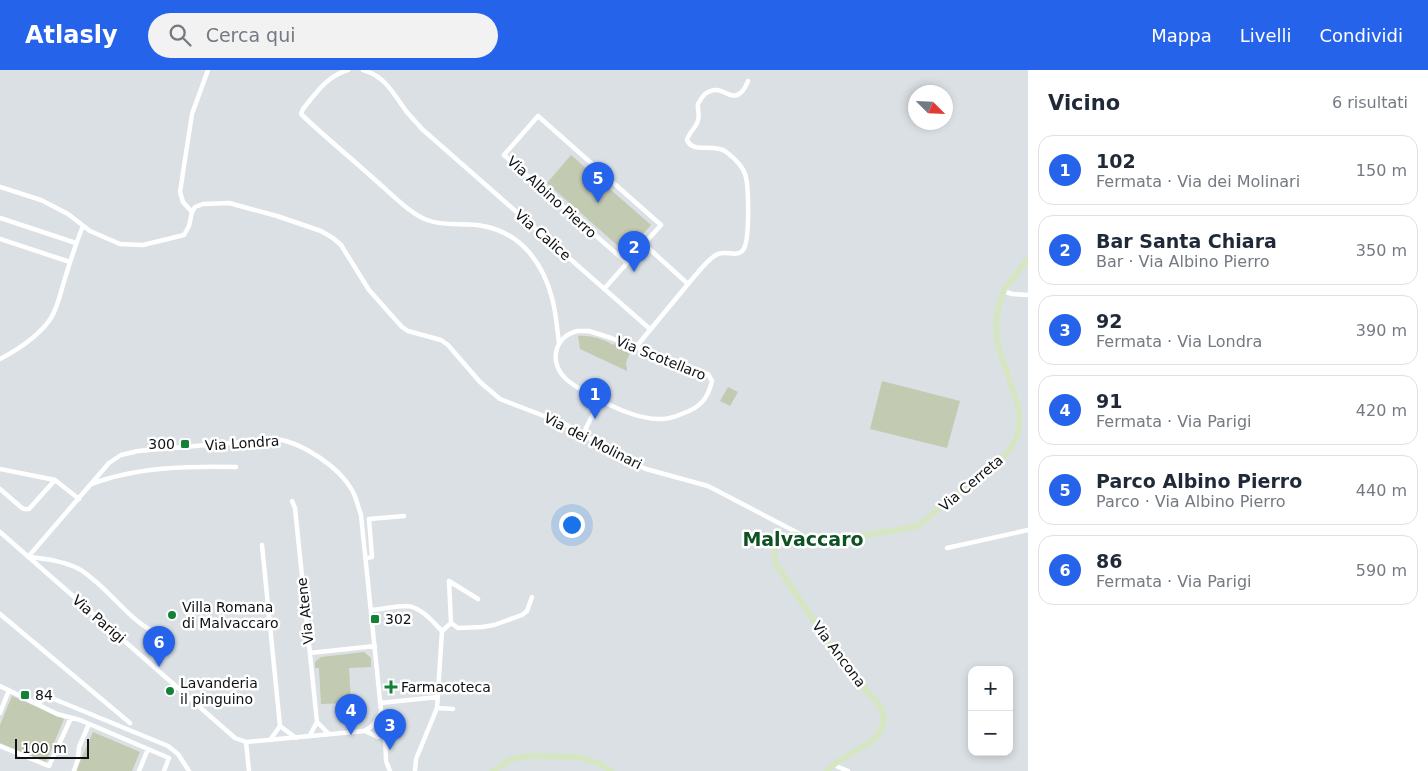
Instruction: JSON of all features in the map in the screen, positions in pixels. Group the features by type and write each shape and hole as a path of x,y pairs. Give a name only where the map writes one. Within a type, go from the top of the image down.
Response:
{"street":[{"path":"0,187 41,200 68,214 90,232 120,244 143,245 184,235 189,226 192,212 183,202 180,192 192,114 208,70"},
{"path":"348,70 335,75 325,83 301,114 402,204 427,220 448,225 482,225 509,234 522,243 533,254 544,274 552,299 559,343"},
{"name":"Via Calice","path":"363,70 373,73 387,84 414,120 650,329"},
{"path":"636,347 688,284 714,256 723,253 739,254 745,247 748,235 748,208 747,182 743,170 736,161 720,149 693,147 688,144 687,140 698,121 698,106 703,96 716,89 732,96 737,95 742,92 748,81"},
{"name":"Via Albino Pierro","path":"538,116 661,225 644,244 627,263 504,155 538,116"},
{"name":"Via dei Molinari","path":"192,212 195,207 203,204 229,203 277,216 333,238 345,250 370,290 402,326 408,331 441,340 448,345 480,382 500,399 553,419 646,469 708,486 803,536"},
{"path":"0,218 76,243"},
{"path":"0,359 32,338 51,318 83,226"},
{"path":"0,239 70,262"},
{"path":"644,244 688,284"},
{"name":"Via Cerreta","path":"803,536 821,541 840,542 868,535 913,528 1010,450 1018,433 1020,417 996,334 997,312 1004,291 1012,277 1028,260"},
{"path":"604,289 627,263"},
{"path":"1004,291 1012,294 1028,295"},
{"name":"Via Scotellaro","path":"583,330 636,347 708,374 712,381 706,399 688,412 664,419 636,415 600,400 572,384 560,372 555,359 557,347 567,334 583,330"},
{"path":"583,434 600,400"},
{"name":"Via Londra","path":"28,557 109,463 121,456 129,453 270,439 285,440 306,450 334,468 348,484 353,491 361,515 380,703 385,731"},
{"path":"91,484 109,477 147,470 209,466 236,467"},
{"path":"0,469 55,480 79,499"},
{"path":"0,489 24,510 30,509 55,480"},
{"name":"Via Atene","path":"292,501 317,722"},
{"path":"366,558 372,557 369,519 404,516"},
{"path":"947,548 1028,530"},
{"name":"Via Parigi","path":"0,532 235,738 246,742"},
{"name":"Via Ancona","path":"803,536 780,538 774,546 773,552 776,564 838,658 880,706 884,716 882,728 875,739 827,771"},
{"path":"262,545 280,726 270,740"},
{"path":"28,557 54,561 84,572 143,626 161,635"},
{"path":"451,624 449,581 478,599"},
{"path":"451,624 458,628 494,625 522,615 527,611 532,597"},
{"path":"371,610 409,606 428,617 442,631 437,708 416,759 415,771"},
{"path":"0,614 130,722"},
{"path":"442,631 451,624"},
{"path":"310,653 375,646"},
{"path":"0,686 58,714 88,724 169,758 164,771"},
{"path":"0,713 9,690"},
{"path":"380,703 438,697"},
{"path":"38,704 43,699 54,699 168,746 178,754 189,771"},
{"path":"437,708 453,708"},
{"path":"249,771 246,742 364,731 371,728 378,720 381,710"},
{"path":"0,746 49,766 71,718"},
{"path":"310,735 317,722 328,733"},
{"path":"74,771 78,759 79,746 88,724"},
{"path":"374,724 375,735 386,746"},
{"path":"280,726 296,738"},
{"path":"364,731 375,735 382,735 385,731"},
{"path":"385,731 388,771"},
{"path":"139,771 148,749"},
{"path":"493,771 512,759 529,756 578,757 600,764 612,771"},
{"path":"834,765 848,771"}],"green space":[{"path":"571,155 651,225 626,253 547,183"},
{"path":"578,336 597,338 631,350 626,363 627,371 580,349"},
{"path":"882,381 960,401 947,448 870,429"},
{"path":"728,387 738,392 730,406 720,401"},
{"path":"364,652 371,658 371,667 349,668 351,703 321,704 319,668 315,668 315,662 321,657"},
{"path":"12,696 64,719 46,762 0,743 0,725"},
{"path":"93,732 140,752 132,771 76,771"}],"place":[{"name":"Parco Albino Pierro","path":"598,203"},
{"name":"Bar Santa Chiara","path":"634,272"},
{"name":"102","path":"595,419"},
{"name":"300","path":"185,444"},
{"name":"Villa Romana di Malvaccaro","path":"172,615"},
{"name":"302","path":"375,619"},
{"name":"86","path":"159,667"},
{"name":"Farmacoteca","path":"391,687"},
{"name":"Lavanderia il pinguino","path":"170,691"},
{"name":"84","path":"25,695"},
{"name":"91","path":"351,735"},
{"name":"92","path":"390,750"}],"district":[{"name":"Malvaccaro","path":"803,539"}]}
